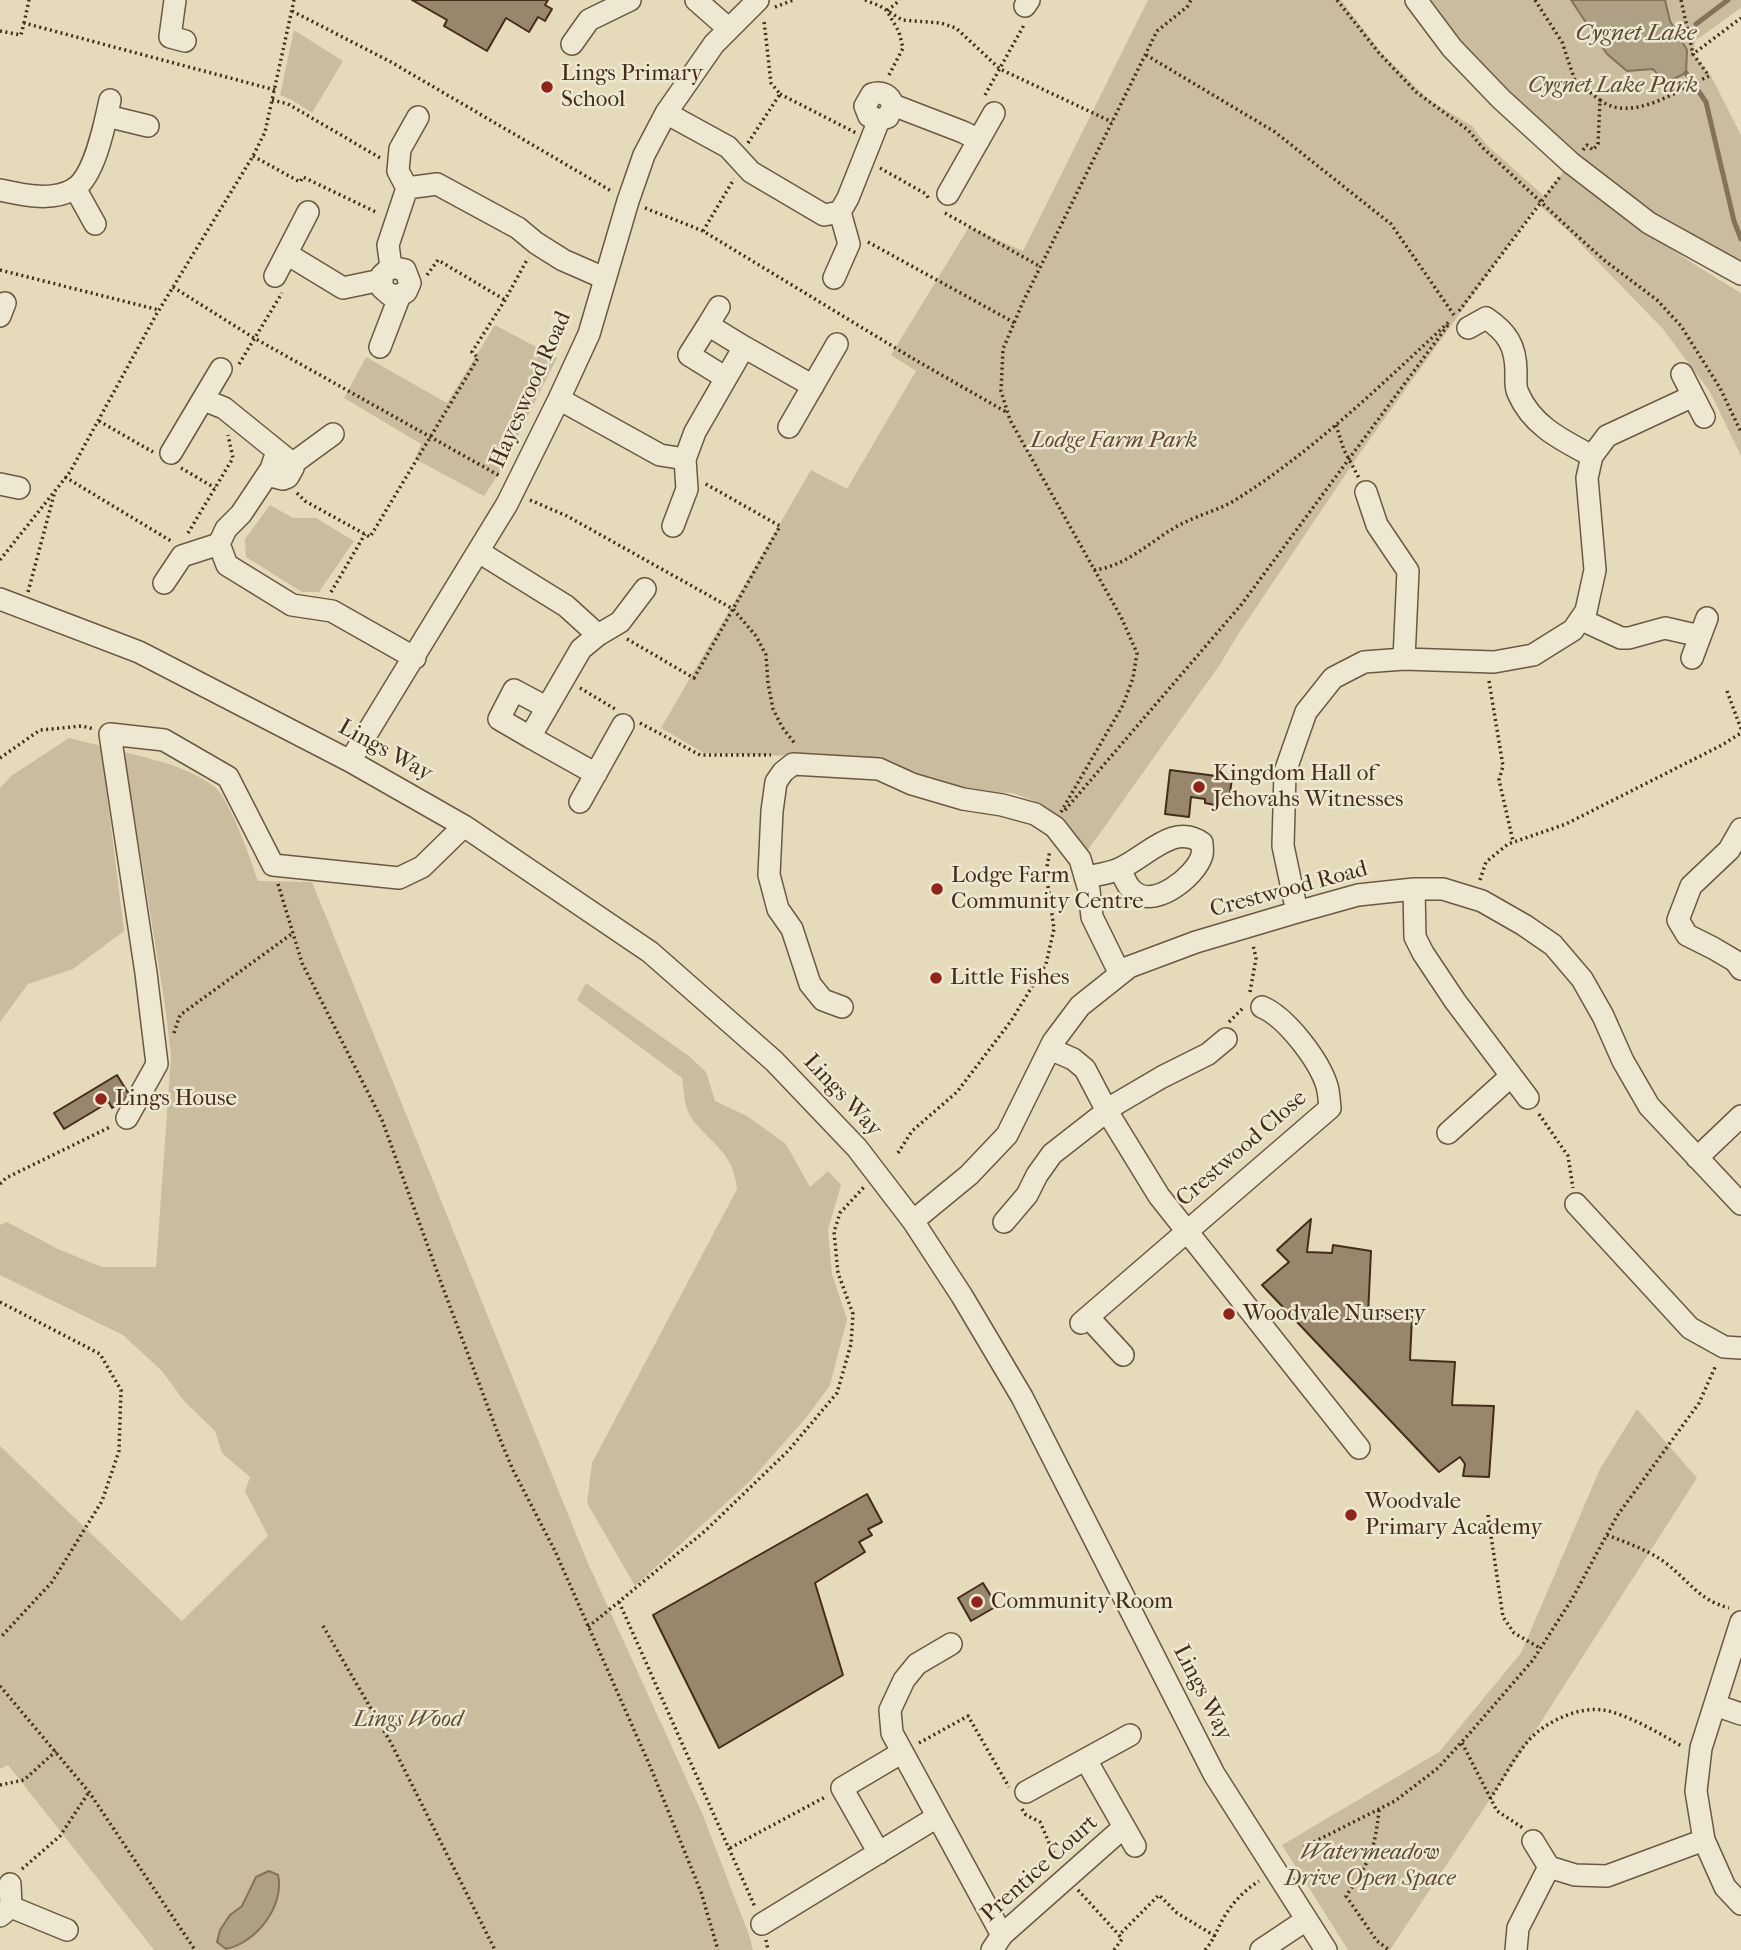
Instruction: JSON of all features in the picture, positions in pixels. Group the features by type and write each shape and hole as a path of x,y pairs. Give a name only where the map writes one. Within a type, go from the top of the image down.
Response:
{"street":[{"path":"175,0 170,37 185,41"},
{"path":"572,44 590,20 630,0"},
{"path":"696,0 729,29"},
{"path":"1416,0 1452,48 1501,99 1571,163 1649,223 1741,274"},
{"name":"Hayeswood Road","path":"350,761 479,552 517,485 559,399 589,334 604,278 644,155 666,113 713,44 760,5"},
{"path":"834,278 849,244 842,221 884,106 964,132 979,140"},
{"path":"948,194 979,140 988,107"},
{"path":"0,190 27,196 52,196 75,188 89,170 109,108 148,126"},
{"path":"666,113 728,147 751,172 824,215 842,221"},
{"path":"405,289 385,292 388,245 396,222 402,179 400,149 418,117"},
{"path":"402,179 437,184 518,228 563,260 604,278"},
{"path":"75,188 95,223"},
{"path":"275,276 307,212"},
{"path":"288,254 343,288 386,274"},
{"path":"380,346 405,289"},
{"path":"719,307 689,355 726,378"},
{"path":"1462,322 1486,318 1504,329 1516,357 1517,391 1532,416 1549,433 1592,456"},
{"path":"708,326 813,386"},
{"path":"789,427 837,344"},
{"path":"673,526 687,489 685,466 695,432 744,347"},
{"path":"171,453 221,369"},
{"path":"1682,374 1704,417"},
{"path":"1297,912 1283,846 1285,772 1306,712 1333,678 1364,662 1404,659 1486,662 1533,655 1573,630 1586,611 1595,570 1587,478 1592,456 1607,436 1693,396"},
{"path":"559,399 685,466"},
{"path":"204,400 224,408 283,468"},
{"path":"164,583 182,556 219,544 226,529 283,468 333,434"},
{"path":"1366,492 1377,525 1408,571 1404,659"},
{"path":"219,544 227,565 292,605 332,611 415,658"},
{"path":"479,552 604,632"},
{"path":"530,737 581,649 630,611 645,589"},
{"name":"Lings Way","path":"0,599 139,652 350,761 464,825 650,952 774,1061 857,1147 913,1221 962,1296 1021,1397 1214,1774 1326,1950"},
{"path":"1582,620 1621,638 1665,628 1703,627 1692,658"},
{"path":"546,707 514,690 499,719 596,774"},
{"path":"580,802 623,725"},
{"path":"127,1118 156,1064 146,973 110,734 164,740 228,777 273,865 400,878 422,867 464,825"},
{"path":"842,1007 823,1000 810,984 792,929 778,909 769,874 776,782 793,764 879,769 912,784 963,799 1035,814 1063,834 1080,859 1089,890 1092,918 1120,974"},
{"path":"1741,829 1729,850 1691,886 1678,920 1687,936 1713,947 1735,961 1741,969"},
{"path":"1085,877 1120,869"},
{"path":"1414,889 1415,937 1423,953 1455,1001 1528,1098"},
{"name":"Crestwood Road","path":"913,1221 969,1175 1007,1135 1050,1049 1080,1006 1129,967 1196,942 1358,895 1414,889 1443,889 1476,899 1524,925 1553,945 1582,978 1623,1061 1649,1106 1741,1204"},
{"name":"Crestwood Close","path":"1123,1355 1085,1320 1330,1108 1327,1086 1317,1065 1275,1012 1255,1003"},
{"path":"1004,1222 1027,1195 1052,1154 1108,1113 1116,1104 1208,1054 1226,1039"},
{"name":"Crestwood Close","path":"1050,1049 1073,1059 1085,1069 1158,1196 1187,1231"},
{"path":"1448,1133 1511,1076"},
{"path":"1697,1158 1741,1116"},
{"path":"1576,1204 1689,1328 1733,1348"},
{"path":"1187,1231 1359,1448"},
{"path":"1736,1615 1715,1705 1699,1757 1696,1791 1704,1840 1725,1887 1741,1904"},
{"path":"951,1644 917,1664 904,1681 890,1710 892,1733 937,1817 997,1942"},
{"path":"1715,1705 1741,1714"},
{"path":"1026,1792 1130,1735"},
{"path":"878,1853 842,1788 901,1753"},
{"name":"Prentice Court","path":"997,1942 1129,1837 1086,1760"},
{"path":"762,1924 937,1817"},
{"path":"1533,1840 1549,1867 1575,1875 1607,1876 1704,1840"},
{"path":"1516,1950 1518,1928 1549,1867"},
{"path":"10,1884 6,1911 67,1930"},
{"path":"1261,1950 1306,1920"}],"path":[{"path":"0,31 20,35 29,0"},
{"path":"0,560 65,477 159,310 253,156 265,132 294,0"},
{"path":"865,0 902,20 941,23 956,28 1000,69 1112,122"},
{"path":"887,11 900,0"},
{"path":"1191,0 1157,31 1003,349 1001,391 1008,413 1121,617 1137,653 1133,678 1123,705 1057,819 1241,606 1349,460 1462,322 1571,163 1587,145 1593,150 1598,144 1600,100"},
{"path":"1337,0 1379,53 1416,92 1468,130 1482,147 1604,260 1657,300 1681,326 1720,388 1741,432"},
{"path":"1535,0 1562,42 1575,81 1608,106 1634,110 1679,92 1709,76 1693,54 1681,0"},
{"path":"988,107 1000,69 1024,25 1027,3"},
{"path":"760,5 771,83 780,94 871,140"},
{"path":"292,11 391,62 628,201 702,231 864,330 1008,413"},
{"path":"884,106 903,48 899,32 887,11"},
{"path":"1693,54 1741,18"},
{"path":"24,23 275,90"},
{"path":"1146,54 1275,132 1391,224 1462,322"},
{"path":"702,231 735,178 738,158 780,94"},
{"path":"272,100 288,104 383,160 402,179"},
{"path":"253,156 300,182 303,177 396,222"},
{"path":"842,221 1015,323"},
{"path":"283,468 305,500 370,537 478,358 472,352 505,300 536,243"},
{"path":"405,289 422,281 438,260 505,300"},
{"path":"0,271 159,310"},
{"path":"1094,570 1106,569 1177,527 1235,500 1300,456 1462,322"},
{"path":"1336,425 1349,460 1366,492"},
{"path":"604,632 694,678 780,526 685,466"},
{"path":"65,477 191,554"},
{"path":"24,608 55,489"},
{"path":"320,609 365,534"},
{"path":"1486,662 1503,766 1499,780 1513,842"},
{"path":"1476,899 1486,862 1513,842 1566,824 1722,746 1741,731 1727,691"},
{"path":"0,758 40,730 82,726 110,734"},
{"path":"898,1153 912,1131 957,1092 1011,1021 1046,964 1054,929 1046,872 1055,827"},
{"path":"273,865 302,963 382,1120 500,1439 650,1766 701,1892 718,1950"},
{"path":"1249,926 1256,958 1252,990 1255,1003"},
{"path":"1528,1098 1568,1156 1576,1204"},
{"path":"588,1627 705,1531 788,1451 837,1393 850,1344 853,1314 838,1273 834,1232 840,1213 864,1187"},
{"path":"0,1302 100,1353 121,1390 119,1451 102,1501 52,1582 0,1638"},
{"path":"1304,1847 1395,1801 1438,1768 1462,1742 1540,1648 1572,1598 1617,1516 1699,1403 1733,1348"},
{"path":"1488,1515 1503,1617 1514,1633 1540,1648"},
{"path":"1607,1535 1646,1550 1666,1563 1711,1603 1736,1615"},
{"path":"619,1602 730,1848 762,1924 768,1950"},
{"path":"323,1626 391,1743 495,1950"},
{"path":"0,1686 89,1792 195,1950"},
{"path":"1490,1799 1530,1739 1551,1722 1583,1711 1604,1710 1626,1718 1661,1734 1699,1757"},
{"path":"1462,1742 1497,1811 1524,1829 1533,1840"},
{"path":"0,1785 24,1780 56,1751"},
{"path":"730,1848 842,1788"},
{"path":"10,1884 17,1874 60,1836 89,1792"},
{"path":"1379,1810 1376,1843 1362,1873 1346,1896 1377,1941 1389,1950"},
{"path":"1205,1950 1241,1893 1263,1878"},
{"path":"1114,1950 1122,1939 1119,1935 1159,1895 1177,1913 1215,1936"}],"green space":[{"name":"Lodge Farm Park","path":"1148,0 1341,0 1381,52 1419,90 1431,101 1472,126 1486,144 1544,196 1565,170 1651,235 1741,293 1741,456 1710,392 1663,329 1568,231 1538,204 1360,453 1221,663 1083,857 1059,816 1034,801 1013,793 974,792 917,777 884,759 704,753 661,728 811,470 847,489 916,371 891,355 969,227 1023,251"},
{"name":"Cygnet Lake Park","path":"1416,0 1741,0 1741,8 1695,41 1693,54 1710,74 1741,135 1741,274 1571,163"},
{"path":"294,30 343,61 312,113 280,95"},
{"path":"495,325 557,358 499,473 484,496 415,459 421,444 344,398 366,357 447,403"},
{"path":"270,505 293,518 316,518 354,541 319,592 302,592 246,557 245,539"},
{"path":"69,738 101,746 124,931 73,969 28,984 0,1022 0,788 11,776"},
{"name":"Lings Wood","path":"124,752 183,769 215,787 233,817 258,881 312,882 587,1561 702,1813 753,1950 154,1950 8,1765 0,1769 0,1446 182,1621 268,1536 245,1491 250,1477 222,1453 215,1431 184,1401 162,1371 123,1335 0,1275 0,1225 7,1222 58,1249 102,1267 156,1267 171,1056"},
{"path":"586,983 690,1057 706,1072 715,1101 747,1116 786,1144 810,1187 828,1171 841,1185 828,1230 832,1274 847,1319 830,1385 806,1418 749,1482 635,1586 587,1503 592,1463 737,1189 731,1165 688,1112 682,1078 577,1000"},
{"name":"Watermeadow Drive Open Space","path":"1637,1409 1697,1478 1530,1739 1390,1950 1348,1950 1282,1845 1439,1752 1521,1653 1600,1469"}],"water":[{"name":"Cygnet Lake","path":"1571,0 1665,0 1670,21 1687,50 1686,73 1665,83 1653,69 1627,71 1607,54"},
{"path":"269,1871 278,1875 279,1887 273,1910 248,1939 226,1949 217,1942 220,1930 230,1915 242,1906 256,1877"}],"building":[{"path":"412,0 548,0 545,5 552,9 545,21 538,17 529,32 506,18 487,51 444,26 447,20"},
{"name":"Kingdom Hall of Jehovahs Witnesses","path":"1170,770 1232,778 1229,800 1216,799 1215,805 1205,803 1205,799 1191,797 1189,817 1165,814"},
{"name":"Lings House","path":"117,1075 130,1096 112,1108 109,1102 64,1129 54,1113"},
{"path":"1311,1219 1307,1252 1332,1253 1333,1245 1371,1251 1368,1315 1412,1317 1410,1360 1455,1362 1452,1405 1494,1406 1489,1477 1463,1476 1465,1464 1460,1457 1439,1472 1262,1285 1289,1262 1277,1250"},
{"path":"867,1494 882,1522 868,1529 872,1535 859,1542 865,1552 815,1583 843,1675 719,1748 653,1615"},
{"name":"Community Room","path":"983,1583 997,1606 971,1621 958,1598"}],"waterway":[{"path":"1696,24 1728,0"},
{"path":"1686,73 1706,102 1734,221 1741,239"}],"place":[{"name":"Lings Primary School","path":"547,87"},
{"name":"Kingdom Hall of Jehovahs Witnesses","path":"1199,787"},
{"name":"Lodge Farm Community Centre","path":"937,889"},
{"name":"Little Fishes","path":"936,978"},
{"name":"Lings House","path":"101,1099"},
{"name":"Woodvale Nursery","path":"1229,1314"},
{"name":"Woodvale Primary Academy","path":"1351,1515"},
{"name":"Community Room","path":"977,1602"}]}
